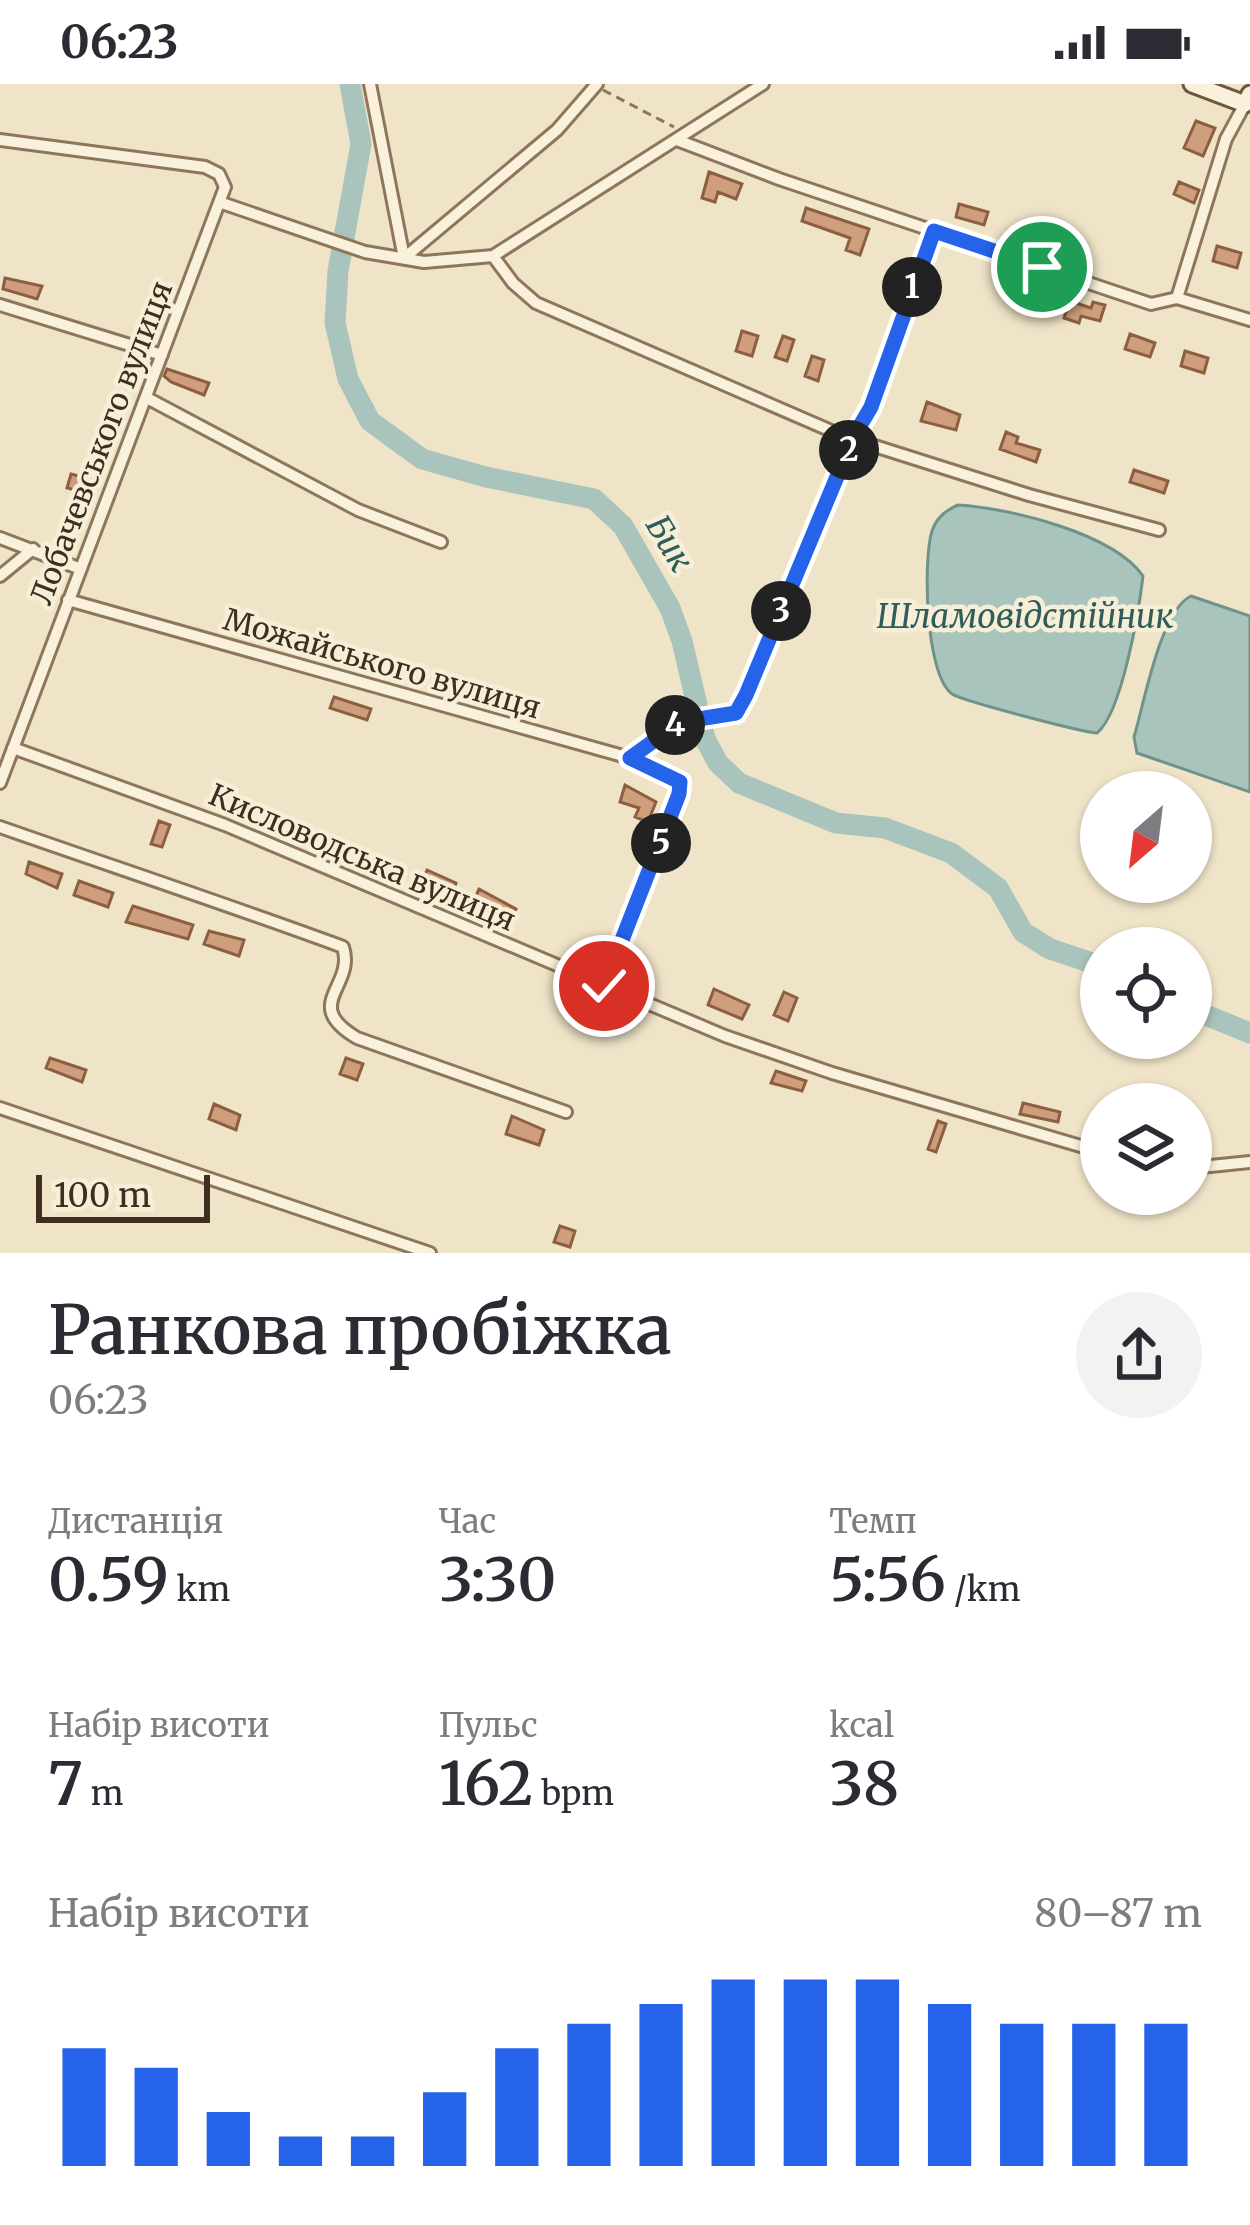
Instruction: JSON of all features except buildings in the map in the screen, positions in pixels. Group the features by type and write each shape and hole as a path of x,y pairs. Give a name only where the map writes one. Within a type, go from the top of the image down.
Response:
{"main road":[{"path":"1192,84 1248,99"}],"street":[{"path":"370,84 404,258"},
{"path":"222,203 364,252 440,262 493,256 764,84"},
{"path":"404,258 557,130 596,85"},
{"path":"1177,298 1226,139 1248,99"},
{"path":"682,136 779,179 1151,304 1177,298 1250,320"},
{"name":"Лобачевського вулиця","path":"0,140 205,166 219,173 225,187 0,783"},
{"path":"493,256 536,303 813,424 988,483 1160,530"},
{"path":"0,305 162,355"},
{"path":"147,398 358,510 441,542"},
{"path":"0,538 81,569"},
{"path":"0,576 33,549"},
{"name":"Можайського вулиця","path":"68,600 630,758 680,782"},
{"name":"Кисловодська вулиця","path":"13,748 225,824 725,1036 832,1073 1080,1146"},
{"path":"0,827 87,859 150,875 343,946 345,961 329,1007 333,1021 342,1029 566,1112"},
{"path":"0,1108 430,1253"},
{"path":"1212,1166 1250,1162"}],"path":[{"path":"596,85 682,136"},
{"path":"630,758 680,722 736,713 854,436 871,407 934,231"},
{"path":"604,986 680,782"}],"water":[{"name":"Шламовідстійник","path":"958,505 1031,517 1085,535 1129,561 1143,576 1121,684 1097,733 961,698 943,682 928,616 929,546 936,522"},
{"name":"Шламовідстійник","path":"1191,596 1250,616 1250,792 1212,779 1212,771 1189,771 1137,753 1134,737 1155,660 1180,605"}],"waterway":[{"name":"Бик","path":"350,84 361,144 338,271 335,323 348,379 370,421 422,459 594,499 623,526 670,608 705,739 718,763 739,783 836,823 885,828 951,853 998,888 1023,932 1050,949 1080,959"},
{"name":"Бик","path":"1212,1018 1250,1033"}],"route":[{"path":"604,986 679,794 680,782 630,758 680,722 736,713 854,436 871,407 934,231 1042,267"}]}
